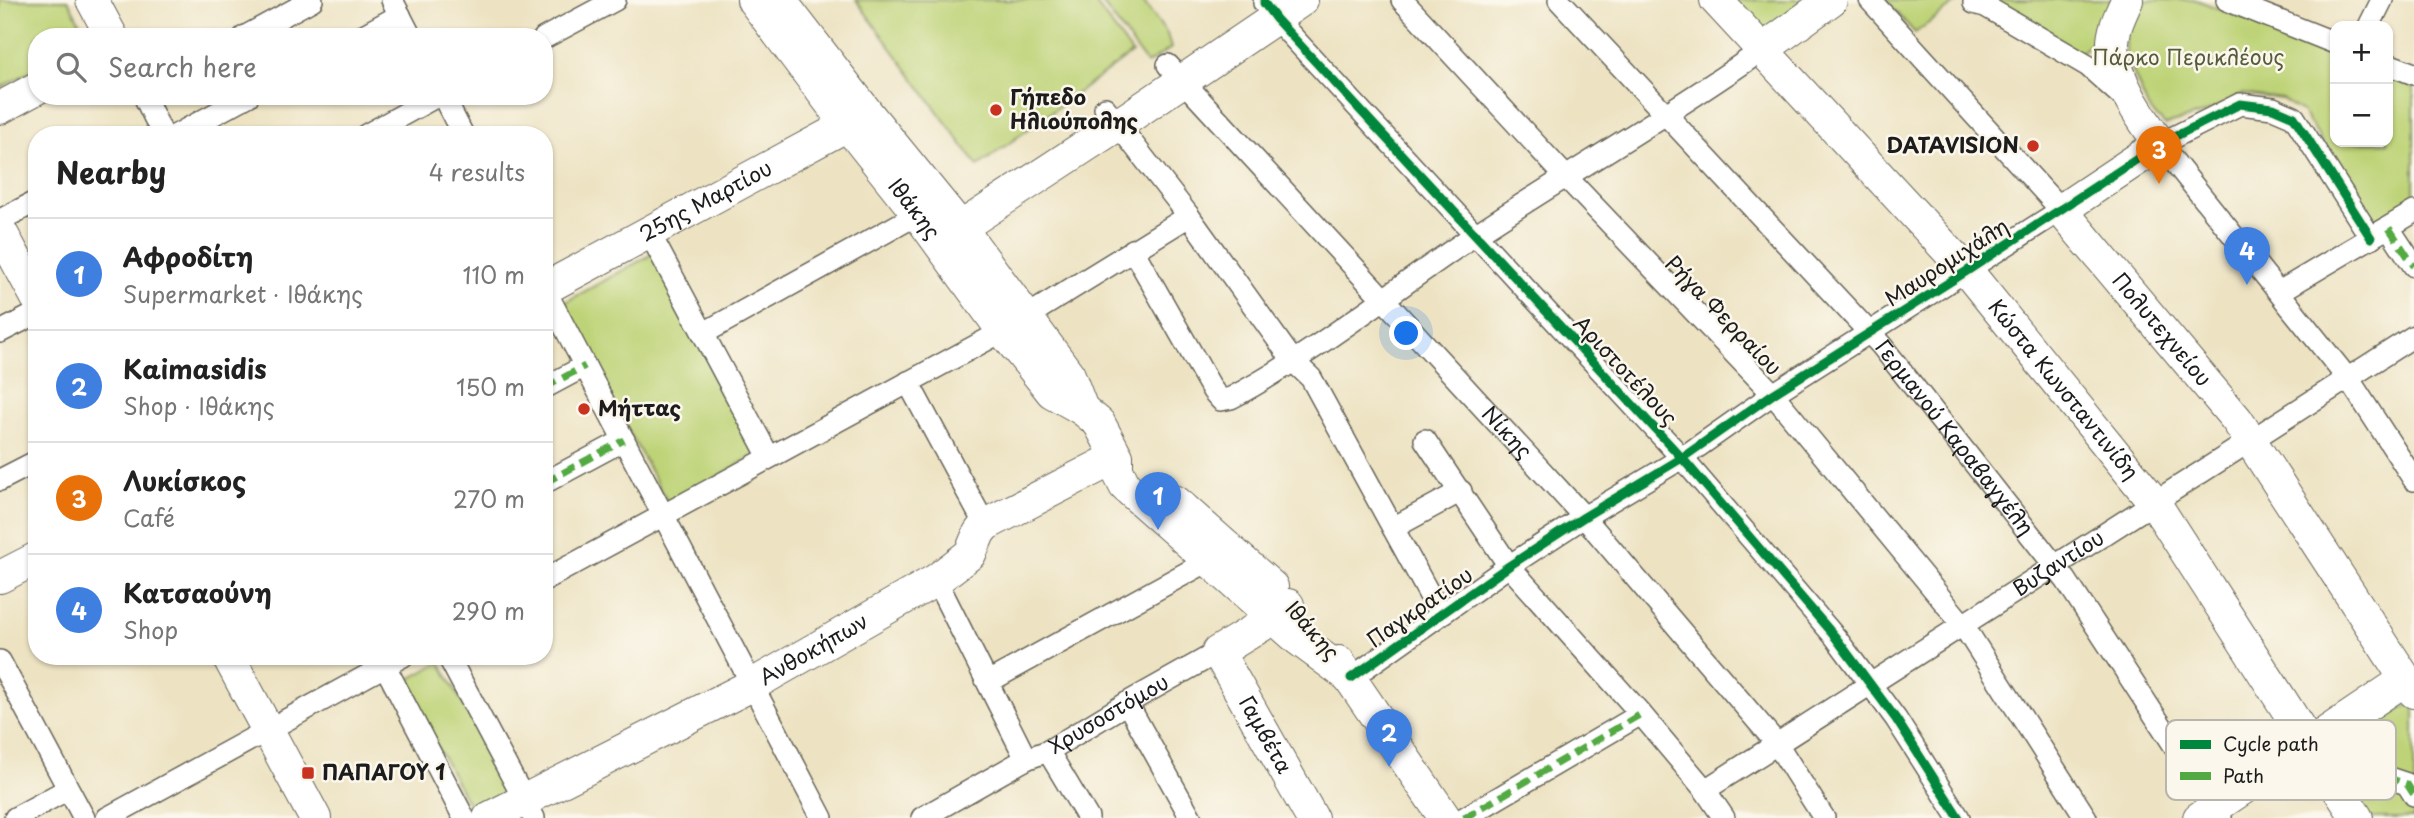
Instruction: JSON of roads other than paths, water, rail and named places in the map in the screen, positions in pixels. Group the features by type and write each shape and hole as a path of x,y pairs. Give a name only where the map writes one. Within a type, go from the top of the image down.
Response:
{"street":[{"path":"92,0 107,28"},
{"path":"261,28 312,0"},
{"path":"553,33 615,0"},
{"name":"Ιθάκης","path":"753,0 858,120 1014,323 1069,375 1082,409 1099,423 1117,457 1116,470 1120,479 1135,496 1210,560 1282,611 1312,626 1351,678 1445,818"},
{"name":"Ιθάκης","path":"780,0 858,120"},
{"path":"704,333 938,224 1112,116 1269,7 1303,0"},
{"name":"Ρήγα Φερραίου","path":"1402,0 1773,394 1962,625 2086,818"},
{"name":"Γερμανού Καραβαγγέλη","path":"1559,0 1870,332 2055,565 2089,613 2166,739"},
{"name":"Κώστα Κωνσταντινίδη","path":"1716,0 1967,271 2154,502 2294,720"},
{"path":"1133,250 1194,361 1220,400 1235,396 1293,361 1475,235 1666,115 1831,0"},
{"name":"Πολυτεχνείου","path":"1870,0 2061,210 2237,420 2411,682"},
{"path":"2127,0 2116,27 2113,46 2133,106"},
{"path":"2227,0 2254,5 2330,41"},
{"path":"2372,21 2382,0"},
{"path":"1974,3 1985,6 2088,66 2133,106 2160,144 2347,379 2411,470"},
{"name":"Αριστοτέλους","path":"1269,7 1682,458 1836,638 1896,719 1959,818"},
{"path":"371,28 396,8 406,28"},
{"path":"2393,66 2414,74"},
{"name":"Νίκης","path":"1175,73 1584,517 1777,744 1824,818"},
{"path":"0,108 28,93"},
{"name":"Μαυρομιχάλη","path":"1509,566 1682,458 1773,394 2160,144 2240,104 2273,108 2294,117 2380,233 2414,266"},
{"path":"148,105 159,126"},
{"path":"193,126 231,105"},
{"path":"382,126 421,105"},
{"path":"448,105 458,126"},
{"path":"1112,116 1189,216 1293,361 1311,378 1440,614"},
{"name":"25ης Μαρτίου","path":"553,284 858,120"},
{"path":"0,220 28,206"},
{"path":"2279,292 2414,212"},
{"path":"553,575 1014,323 1189,216"},
{"path":"0,230 28,281"},
{"path":"650,234 769,457"},
{"path":"553,306 754,684 821,818"},
{"path":"0,332 28,318"},
{"name":"Βυζαντίου","path":"1704,790 2414,336"},
{"path":"553,383 586,366"},
{"path":"908,382 985,525 1117,457"},
{"path":"553,479 624,440"},
{"path":"1425,440 1509,566 1641,714 1724,818"},
{"path":"0,480 28,466"},
{"path":"1393,528 1461,491"},
{"name":"Ιθάκης","path":"1135,496 1176,502 1282,611"},
{"name":"Ανθοκήπων","path":"489,818 530,809 936,580 970,554 985,525"},
{"path":"988,682 1210,560"},
{"path":"0,577 28,563"},
{"name":"Παγκρατίου","path":"1351,678 1509,566"},
{"path":"936,580 1027,759"},
{"name":"Χρυσοστόμου","path":"922,818 1027,759 1048,751 1218,652 1282,611"},
{"name":"Γαμβέτα","path":"1218,652 1310,817"},
{"path":"0,661 84,818"},
{"path":"233,665 315,818"},
{"path":"107,818 387,665"},
{"path":"396,665 464,818"},
{"path":"453,665 530,809"},
{"path":"2348,720 2411,682"},
{"path":"1127,703 1191,818"},
{"path":"1464,818 1641,714"},
{"path":"1048,751 1088,818"},
{"path":"2396,780 2407,784 2414,795"},
{"path":"15,818 68,789"},
{"name":"Γερμανού Καραβαγγέλη","path":"2203,800 2212,815"},
{"path":"2212,815 2232,800"},
{"name":"Κώστα Κωνσταντινίδη","path":"2345,800 2357,818"}],"place":[{"name":"Γήπεδο Ηλιούπολης","path":"996,110"},
{"name":"DATAVISION","path":"2033,146"},
{"name":"Λυκίσκος","path":"2159,184"},
{"name":"Κατσαούνη","path":"2247,285"},
{"name":"Μήττας","path":"584,409"},
{"name":"Αφροδίτη","path":"1158,530"},
{"name":"Kaimasidis","path":"1389,767"},
{"name":"ΠΑΠΑΓΟΥ 1","path":"308,773"}],"park label":[{"name":"Πάρκο Περικλέους","path":"2188,58"}]}
